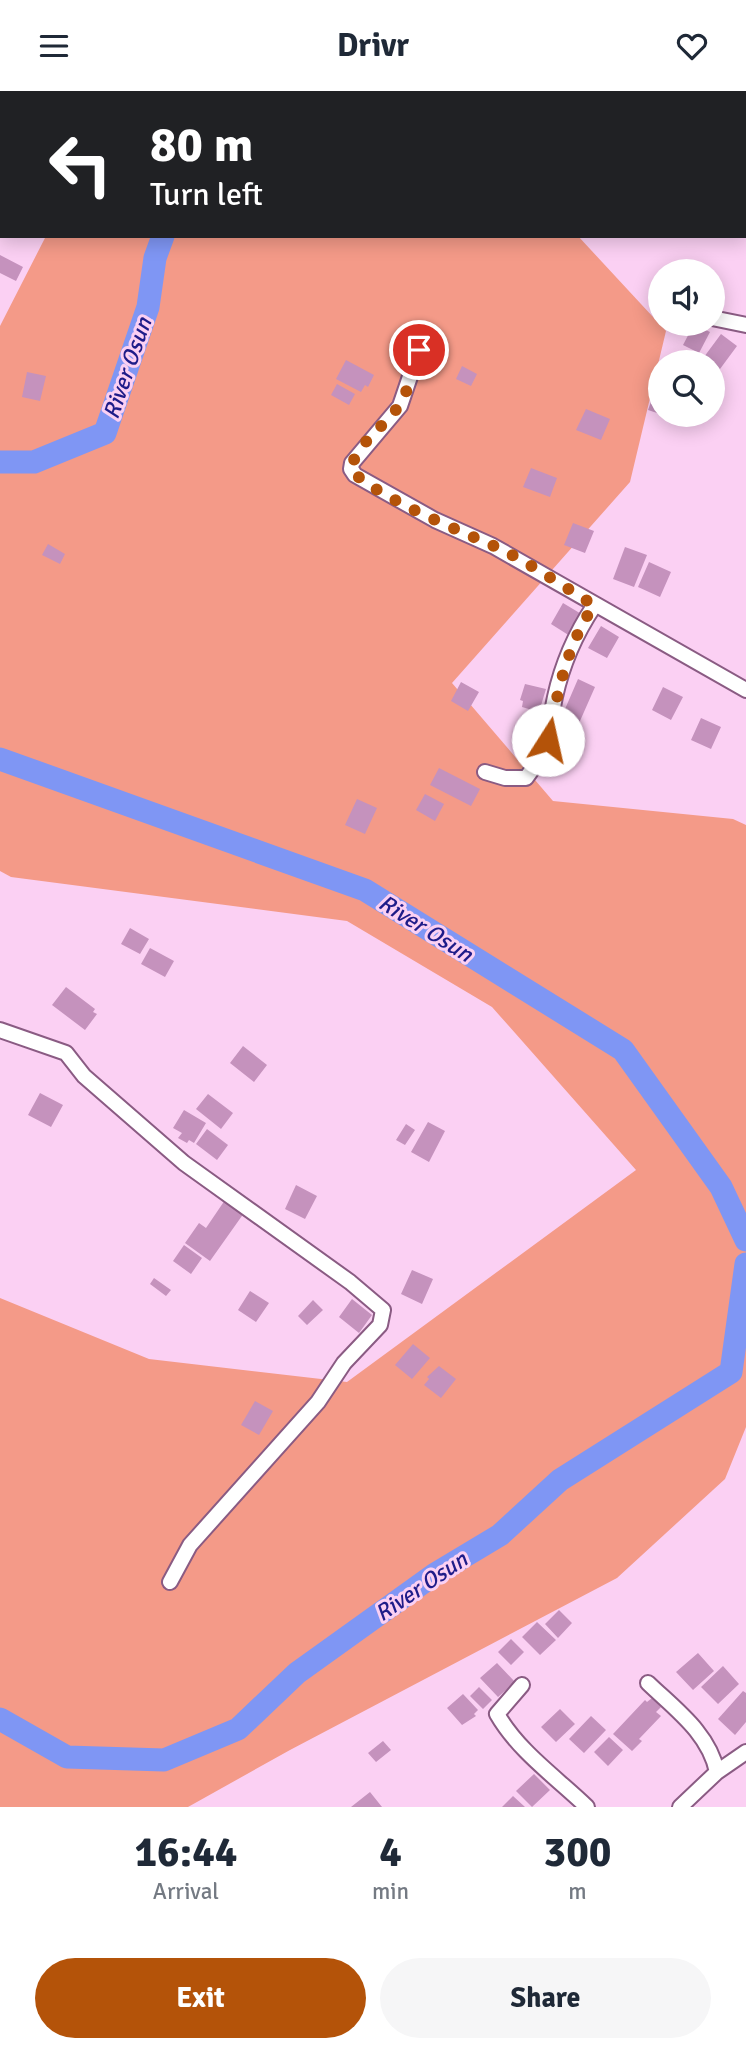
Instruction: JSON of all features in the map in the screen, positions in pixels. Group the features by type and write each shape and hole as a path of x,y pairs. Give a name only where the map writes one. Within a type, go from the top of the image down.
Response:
{"street":[{"path":"725,321 746,325"},
{"path":"419,350 400,406 368,440 352,463 351,469 355,475 464,535 493,546 746,690"},
{"path":"485,772 505,778 526,778 539,762 548,740 555,697 565,665 579,627 594,605"},
{"path":"0,1030 66,1053 84,1076 184,1163 350,1282 383,1310 380,1325 344,1363 317,1402 190,1545 170,1582"},
{"path":"648,1683 699,1733 713,1753 717,1772"},
{"path":"522,1685 497,1714 507,1731 537,1762 587,1807"},
{"path":"680,1807 717,1772 746,1752"}],"shaded area":[{"path":"45,238 580,238 648,312 648,336 665,336 661,350 648,350 648,406 630,482 452,683 553,801 733,819 746,825 746,1427 725,1479 617,1578 290,1750 188,1807 0,1807 0,1298 149,1359 347,1382 636,1170 492,1007 347,921 11,877 0,871 0,326"}],"building":[{"path":"0,255 23,267 16,281 0,273"},
{"path":"688,336 708,336 701,350 683,345"},
{"path":"720,336 737,346 725,362 725,350 709,350"},
{"path":"346,360 374,375 368,387 365,385 361,392 336,379"},
{"path":"462,366 477,374 471,386 456,379"},
{"path":"27,372 46,376 40,401 22,397"},
{"path":"337,384 355,394 349,405 331,395"},
{"path":"586,409 610,419 601,440 576,430"},
{"path":"531,468 557,478 550,497 523,487"},
{"path":"573,523 594,531 585,553 564,545"},
{"path":"48,544 65,554 60,564 42,555"},
{"path":"625,547 647,555 634,587 613,579"},
{"path":"649,562 671,572 660,597 638,587"},
{"path":"563,603 583,615 570,636 551,624"},
{"path":"601,626 619,637 607,658 588,648"},
{"path":"578,679 595,687 576,730 559,723"},
{"path":"461,682 479,692 468,711 451,701"},
{"path":"525,684 546,689 539,712 522,707 523,701 520,700"},
{"path":"663,687 683,697 671,720 652,710"},
{"path":"701,718 721,727 711,749 691,740"},
{"path":"557,731 576,737 568,760 549,754"},
{"path":"439,768 480,789 471,806 430,785"},
{"path":"425,794 444,804 435,821 416,810"},
{"path":"357,799 377,808 365,834 345,825"},
{"path":"130,928 149,939 140,954 121,944"},
{"path":"150,948 174,961 165,977 141,964"},
{"path":"66,987 95,1009 93,1012 97,1014 85,1030 52,1005"},
{"path":"243,1046 267,1065 254,1082 230,1063"},
{"path":"40,1093 63,1105 51,1127 28,1115"},
{"path":"208,1094 233,1113 221,1129 196,1109"},
{"path":"184,1110 206,1123 194,1143 178,1138 182,1133 173,1128"},
{"path":"428,1122 445,1131 429,1162 411,1152"},
{"path":"406,1124 415,1130 405,1145 396,1140"},
{"path":"207,1129 228,1145 217,1160 196,1144"},
{"path":"296,1185 317,1196 305,1219 285,1209"},
{"path":"225,1200 244,1213 210,1261 185,1243 199,1223 206,1228"},
{"path":"184,1245 202,1258 191,1274 173,1261"},
{"path":"412,1270 433,1279 422,1304 401,1294"},
{"path":"154,1278 171,1290 166,1296 150,1284"},
{"path":"250,1291 269,1303 256,1322 238,1310"},
{"path":"352,1299 372,1315 359,1333 339,1317"},
{"path":"313,1300 323,1310 307,1325 298,1316"},
{"path":"413,1344 430,1358 412,1379 395,1365"},
{"path":"439,1366 456,1379 441,1398 424,1385 429,1379 427,1377"},
{"path":"255,1401 273,1411 259,1435 241,1425"},
{"path":"559,1610 572,1623 558,1638 545,1624"},
{"path":"537,1622 556,1640 540,1655 522,1637"},
{"path":"511,1639 524,1652 511,1665 498,1652"},
{"path":"698,1653 714,1671 693,1690 676,1672"},
{"path":"497,1663 515,1682 498,1697 480,1678"},
{"path":"723,1666 739,1684 718,1704 701,1687"},
{"path":"479,1687 492,1700 483,1709 470,1696"},
{"path":"743,1691 746,1693 746,1722 735,1735 718,1719"},
{"path":"463,1694 478,1710 474,1714 476,1716 462,1725 447,1708"},
{"path":"652,1698 661,1707 656,1712 661,1716 639,1739 642,1741 632,1751 613,1734 645,1700 647,1702"},
{"path":"560,1709 575,1724 556,1742 541,1727"},
{"path":"591,1716 606,1730 584,1753 569,1739"},
{"path":"609,1737 623,1750 608,1766 594,1752"},
{"path":"383,1741 391,1750 376,1762 368,1753"},
{"path":"534,1774 550,1790 532,1807 516,1791"},
{"path":"370,1792 382,1807 351,1807"},
{"path":"513,1796 525,1807 502,1807"}],"waterway":[{"name":"River Osun","path":"0,462 34,462 105,433 148,307 155,258 162,238"},
{"name":"River Osun","path":"0,759 365,890 623,1050 721,1187 746,1240"},
{"name":"River Osun","path":"0,1719 67,1757 164,1760 238,1729 297,1673 435,1574 500,1535 560,1480 731,1372 746,1264"}],"route":[{"path":"419,350 400,406 368,440 352,463 351,469 355,475 384,492 464,535 493,546 594,605 579,627 565,665 555,697 548,740"}]}
